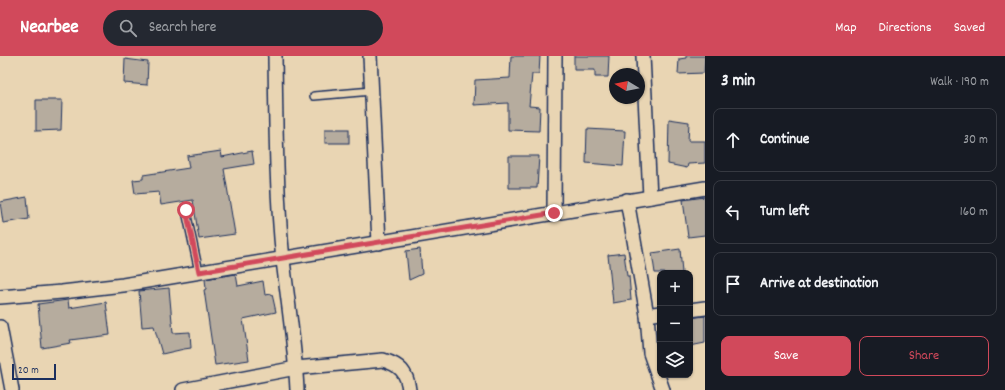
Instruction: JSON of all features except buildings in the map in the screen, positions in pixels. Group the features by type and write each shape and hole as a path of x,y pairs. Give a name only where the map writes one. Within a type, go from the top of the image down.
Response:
{"street":[{"path":"274,56 277,165 283,259 296,368 297,390"},
{"path":"370,56 379,243"},
{"path":"554,213 555,56"},
{"path":"643,56 650,197"},
{"path":"0,297 70,292 123,285 705,188"},
{"path":"627,200 646,315 650,352 663,390"},
{"path":"693,310 705,308"},
{"path":"646,315 657,313"},
{"path":"0,327 12,390"},
{"path":"183,390 203,388 296,368 383,360 395,364 403,372 408,382 409,390"}],"lane":[{"path":"314,96 372,91"},
{"path":"186,210 199,272"}],"route":[{"path":"186,210 199,272 554,213"}]}
